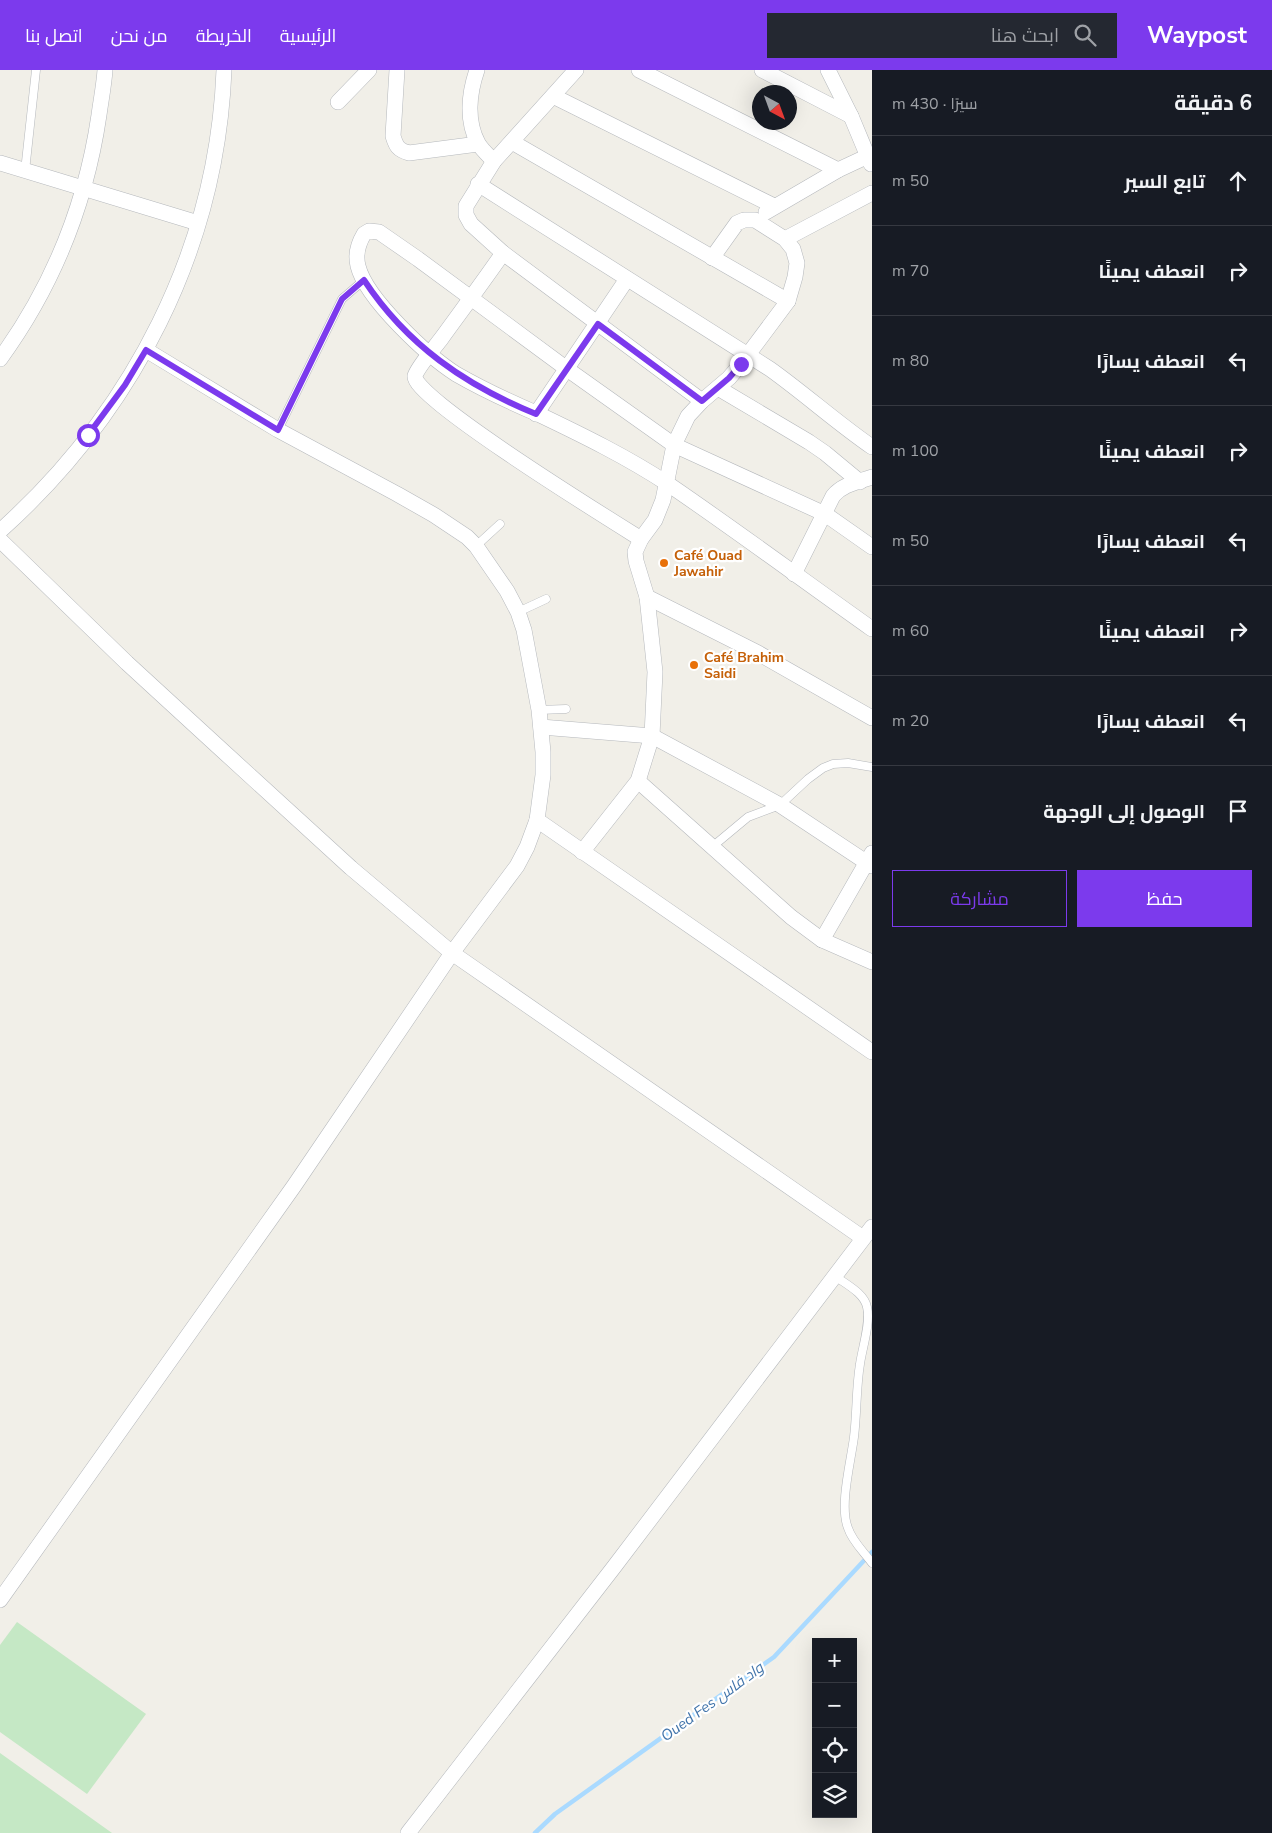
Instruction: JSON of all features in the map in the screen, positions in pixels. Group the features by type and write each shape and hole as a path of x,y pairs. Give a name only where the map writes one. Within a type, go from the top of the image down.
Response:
{"street":[{"path":"0,358 16,336 44,289 63,248 84,189 94,151 105,70"},
{"path":"0,531 34,499 71,457 116,398 146,350 181,278 214,164 219,136 224,70"},
{"path":"338,102 370,70"},
{"path":"396,70 393,136 396,146 401,151 409,153 478,144"},
{"path":"477,70 472,85 469,115 478,144 494,161"},
{"path":"576,70 494,161 466,206 466,215 471,224 503,253 702,401"},
{"path":"638,70 838,170"},
{"path":"762,70 851,116"},
{"path":"755,220 774,206 838,170 870,160 828,70"},
{"path":"553,96 774,206"},
{"path":"512,142 788,301"},
{"path":"0,162 198,224"},
{"path":"478,184 794,386 843,427 872,447"},
{"path":"785,239 872,193"},
{"path":"582,852 612,816 638,780 652,736 655,672 647,597 636,561 636,552 641,539 655,520 664,500 674,446 688,416 735,371 788,301 795,277 796,263 793,249 785,239 755,220 744,220 737,223 712,258"},
{"path":"872,548 825,514 674,446 470,299 418,259 374,231 364,234 356,253 358,267 364,280 379,302 405,332 430,354 456,373 512,404 623,457 667,484 872,629"},
{"path":"503,253 415,375 418,385 425,393 517,460 641,539"},
{"path":"536,414 627,280"},
{"path":"0,1600 294,1186 452,953 517,866 527,847 537,820 542,775 541,727 529,651 518,612 507,591 476,546 467,537 427,511 278,430 146,350"},
{"path":"718,388 817,447 866,479"},
{"path":"794,574 825,514 832,496 838,490 866,479"},
{"path":"0,540 126,663 231,759 351,868 452,953 868,1233 614,1567 408,1833"},
{"path":"647,597 758,653 872,718"},
{"path":"541,727 652,736 780,804 870,860 822,940"},
{"path":"638,780 791,917 822,940 872,962"},
{"path":"537,820 872,1052"}],"lane":[{"path":"25,171 36,70"},
{"path":"278,430 342,299 364,280"},
{"path":"476,546 500,524"},
{"path":"518,612 546,599"},
{"path":"539,710 566,709"},
{"path":"712,846 748,817 780,804 823,768 833,764 848,763 872,767"},
{"path":"835,1276 863,1296 868,1308 858,1378 854,1436 847,1484 846,1514 847,1528 872,1563"}],"green space":[{"path":"17,1622 146,1714 87,1794 0,1732 0,1645"},
{"path":"0,1753 112,1833 0,1833"}],"waterway":[{"name":"Oued Fes واد فاس","path":"535,1833 555,1814 774,1657 872,1552"}],"place":[{"name":"Café Ouad Jawahir","path":"664,563"},
{"name":"Café Brahim Saidi","path":"694,665"}],"route":[{"path":"88,435 125,385 146,350 278,430 342,299 364,280 379,302 405,332 430,354 456,373 512,404 536,414 598,324 702,401 729,378 741,364"}]}
